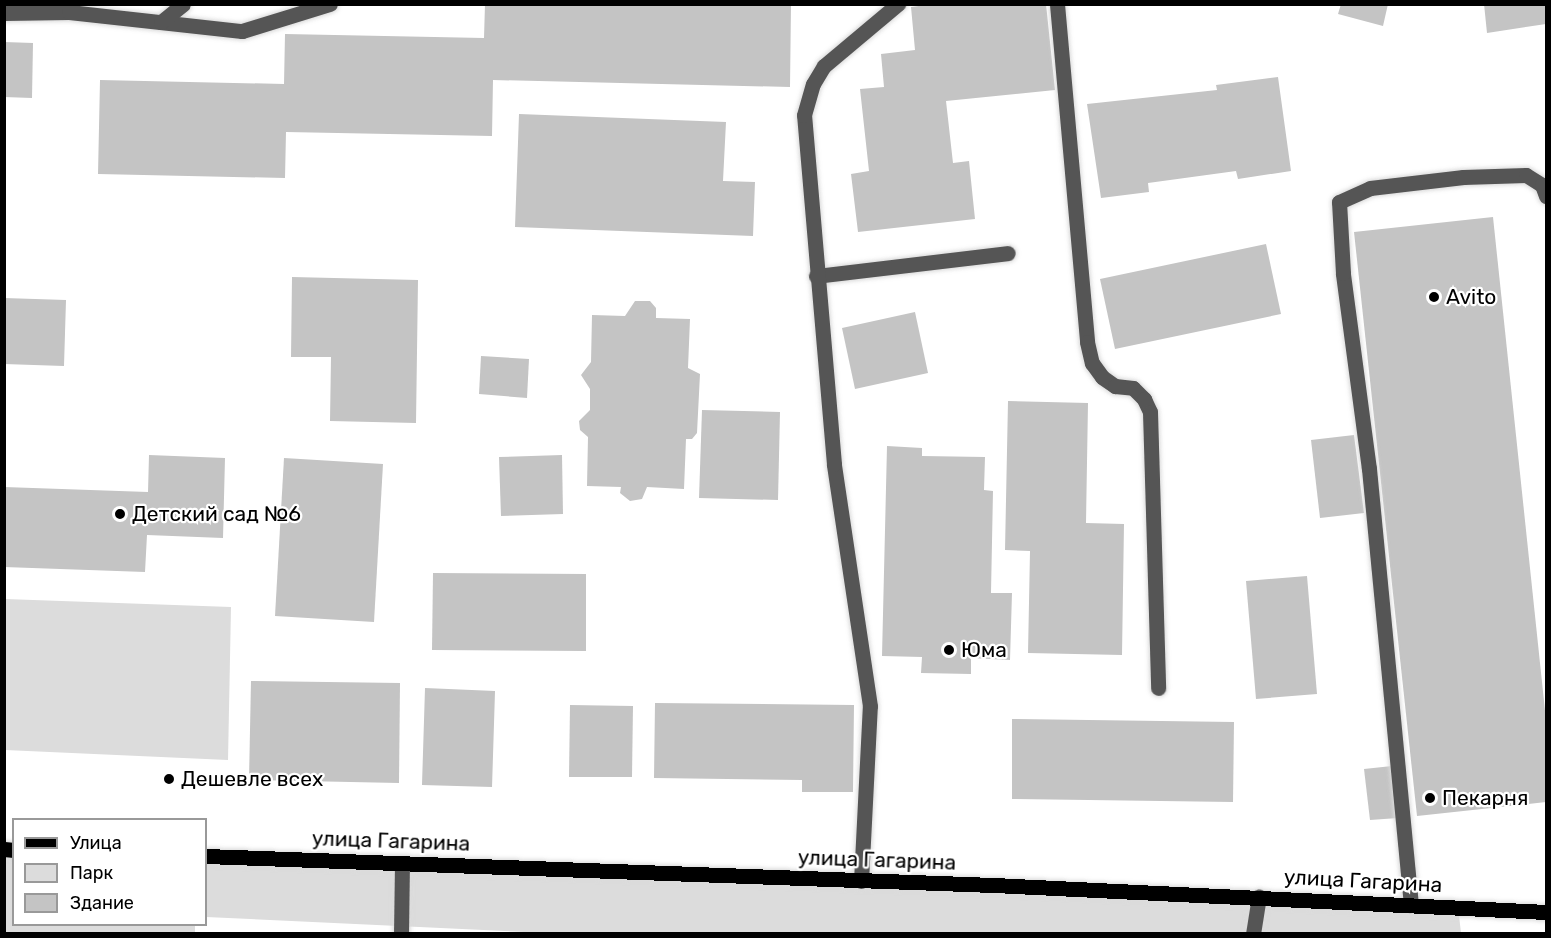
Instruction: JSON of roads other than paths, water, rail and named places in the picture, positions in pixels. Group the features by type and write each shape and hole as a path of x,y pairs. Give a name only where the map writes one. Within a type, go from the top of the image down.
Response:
{"main road":[{"name":"улица Гагарина","path":"207,856 1259,896 1546,912"}],"street":[{"path":"161,22 183,4"},
{"path":"4,13 69,12 242,31 330,4"},
{"path":"861,881 870,706 834,464 816,276 804,115 813,84 824,66 898,4"},
{"path":"1057,4 1087,342 1092,363 1102,377 1115,386 1133,388 1144,399 1150,412 1158,687"},
{"path":"1411,905 1370,469 1342,273 1339,202 1370,188 1463,177 1526,176 1542,185 1546,196"},
{"path":"816,276 1008,253"},
{"path":"401,933 402,863"},
{"path":"1253,933 1259,896"}],"place":[{"name":"Avito","path":"1434,297"},
{"name":"Детский сад №6","path":"120,514"},
{"name":"Юма","path":"949,650"},
{"name":"Дешевле всех","path":"169,779"},
{"name":"Пекарня","path":"1430,798"}]}
